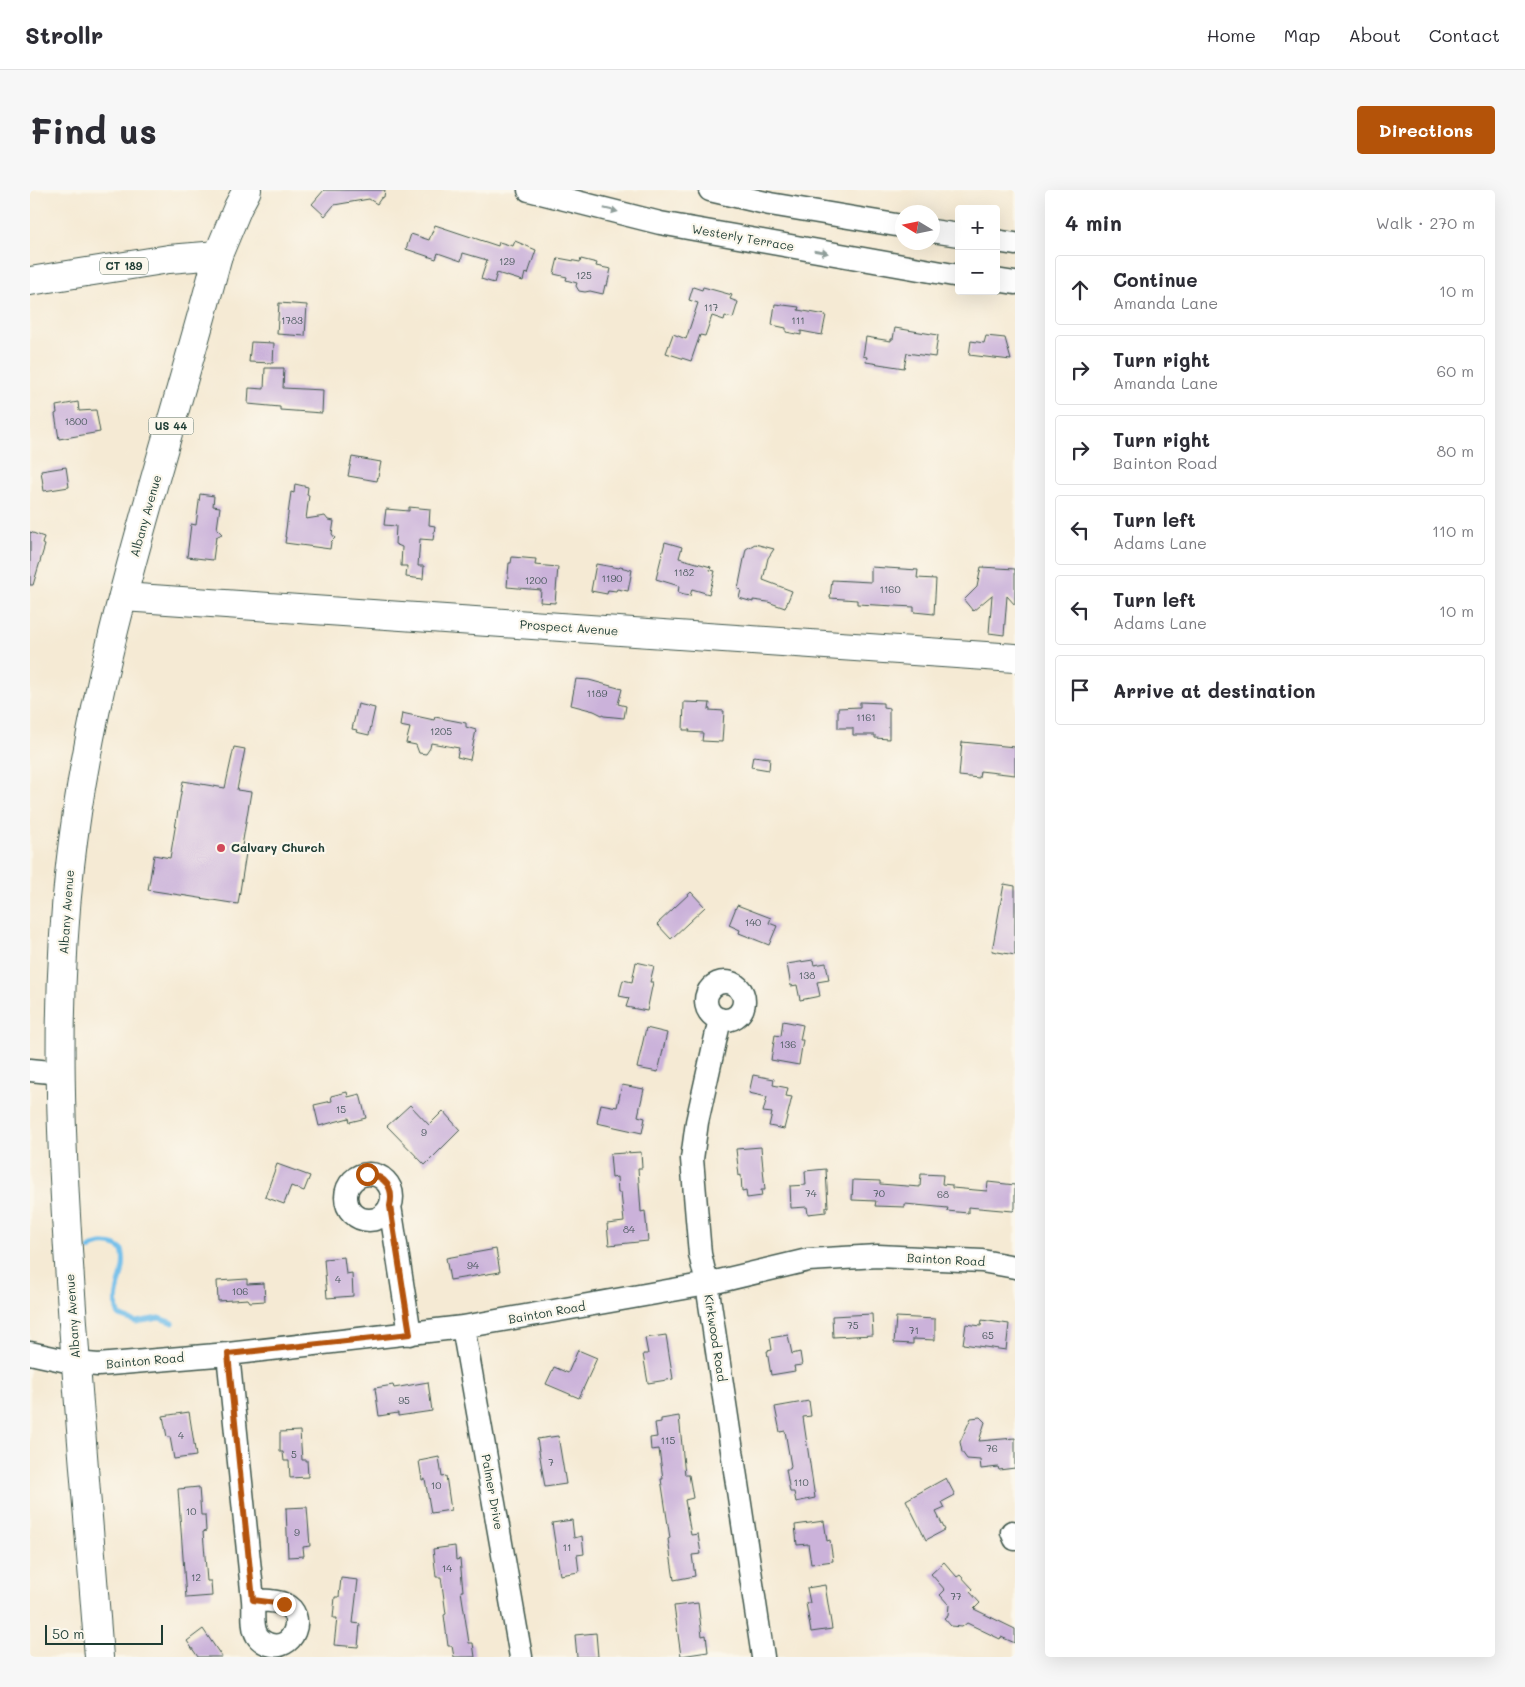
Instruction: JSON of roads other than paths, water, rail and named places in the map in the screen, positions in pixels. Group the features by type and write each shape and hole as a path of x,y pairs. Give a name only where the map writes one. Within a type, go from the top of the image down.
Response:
{"main road":[{"name":"Albany Avenue","path":"100,1657 64,1190 61,1073 62,991 70,864 81,786 123,597 218,256 247,190"},
{"name":"CT 189","path":"30,281 168,259 218,256"},
{"name":"Prospect Avenue","path":"123,597 1015,658"}],"street":[{"name":"Westerly Terrace","path":"529,190 660,223 955,275"},
{"path":"710,190 770,204 895,225"},
{"path":"940,232 955,234"},
{"path":"1000,242 1015,244"},
{"path":"1000,281 1015,283"},
{"name":"Kirkwood Road","path":"720,1019 697,1122 692,1159 700,1254 763,1657"},
{"path":"30,1070 61,1073"},
{"path":"390,1206 410,1334"},
{"name":"Bainton Road","path":"30,1354 76,1363 98,1365 228,1354 463,1328 706,1284 808,1260 878,1256 982,1261 1015,1267"},
{"name":"Palmer Drive","path":"463,1328 522,1657"},
{"path":"228,1354 253,1600"}],"waterway":[{"path":"89,1249 97,1245 106,1244 115,1245 122,1250 123,1267 116,1299 119,1316 136,1322 159,1318 173,1323"}],"place":[{"name":"Calvary Church","path":"221,848"}]}
